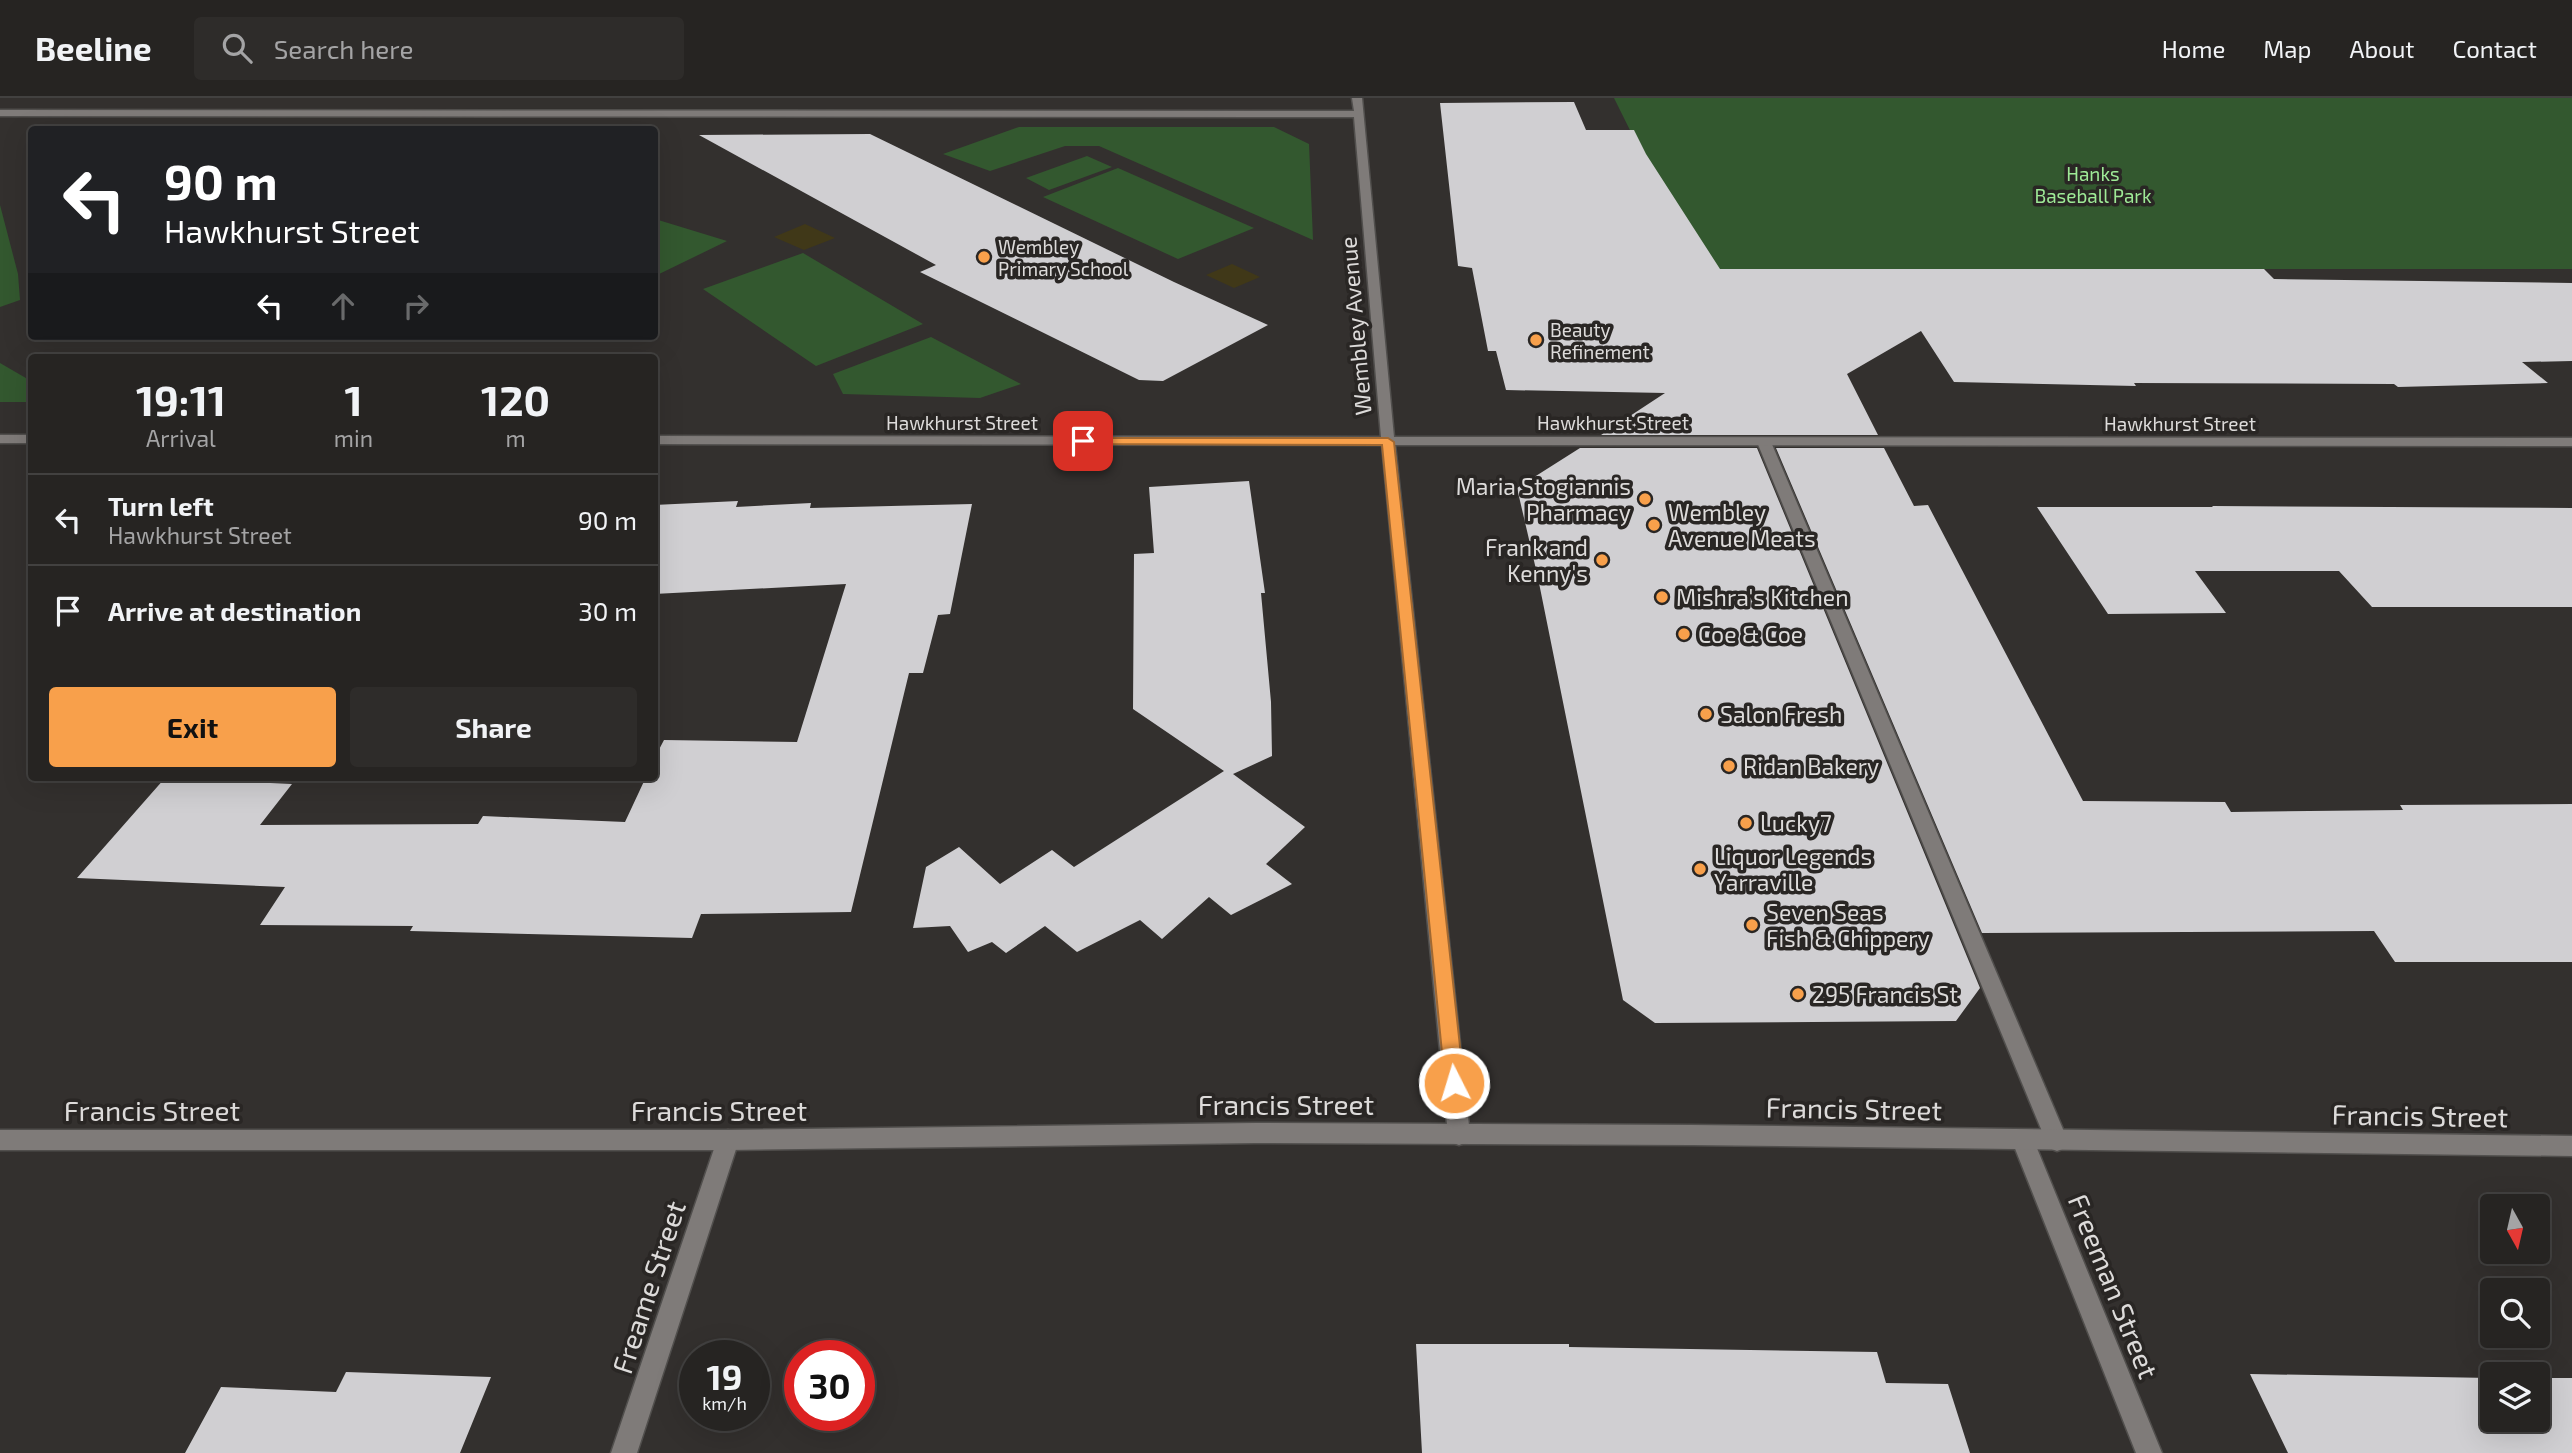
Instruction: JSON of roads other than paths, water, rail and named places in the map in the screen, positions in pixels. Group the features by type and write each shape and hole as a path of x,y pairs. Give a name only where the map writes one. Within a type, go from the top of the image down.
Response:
{"street":[{"path":"0,113 1358,106"},
{"name":"Wembley Avenue","path":"1358,106 1388,442 1460,1135"},
{"path":"0,439 28,439"},
{"name":"Hawkhurst Street","path":"658,440 2572,442"},
{"path":"1764,442 2057,1141"},
{"name":"Francis Street","path":"0,1140 728,1140 1255,1133 1692,1135 2572,1146"},
{"name":"Freame Street","path":"624,1453 728,1140"},
{"name":"Freeman Street","path":"2023,1141 2149,1453"}],"place":[{"name":"Wembley Primary School","path":"984,257"},
{"name":"Beauty Refinement","path":"1536,340"},
{"name":"Maria Stogiannis Pharmacy","path":"1645,499"},
{"name":"Wembley Avenue Meats","path":"1654,525"},
{"name":"Frank and Kenny's","path":"1602,560"},
{"name":"Mishra's Kitchen","path":"1662,597"},
{"name":"Coe & Coe","path":"1684,634"},
{"name":"Salon Fresh","path":"1706,714"},
{"name":"Ridan Bakery","path":"1729,766"},
{"name":"Lucky7","path":"1746,823"},
{"name":"Liquor Legends Yarraville","path":"1700,869"},
{"name":"Seven Seas Fish & Chippery","path":"1752,925"},
{"name":"295 Francis St","path":"1798,994"}],"park label":[{"name":"Hanks Baseball Park","path":"2093,184"}]}
